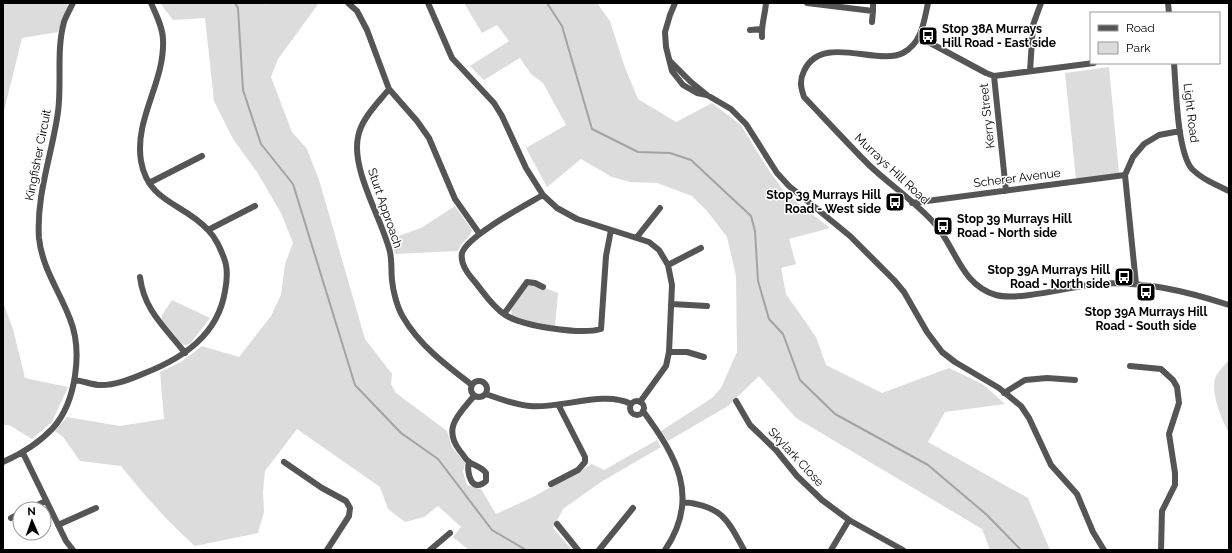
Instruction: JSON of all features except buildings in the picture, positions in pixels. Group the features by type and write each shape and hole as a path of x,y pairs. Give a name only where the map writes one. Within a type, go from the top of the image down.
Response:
{"street":[{"name":"Kingfisher Circuit","path":"3,462 23,453 56,423 69,400 75,380 77,351 71,320 47,269 39,239 38,214 42,188 55,133 58,110 61,77 60,44 64,21 73,3"},
{"path":"75,380 99,385 126,381 171,362 185,353 205,335 220,309 227,281 225,261 218,242 208,230 154,191 143,169 139,147 144,120 156,86 162,62 163,39 157,16 151,3"},
{"path":"348,3 357,11 367,30 389,89 418,121 429,138 455,199 479,233"},
{"path":"428,3 452,58 494,103 502,116 526,168 543,195 557,208 577,219 638,237 649,242 659,250 668,265 671,275 669,352 666,366 640,402"},
{"path":"676,3 670,15 665,32 666,47 670,61 707,95 730,109 746,124 777,173 789,186 850,236 894,280 904,292 926,332 942,352 1021,406 1029,418 1051,465 1077,494 1093,532 1104,550"},
{"path":"762,37 766,3"},
{"path":"806,3 873,11"},
{"path":"872,22 873,3"},
{"name":"Murrays Hill Road","path":"928,3 923,27 919,36 907,50 893,57 840,51 824,55 806,65 801,76 800,87 804,97 869,165 935,224 966,274 976,285 984,291 998,295 1013,296 1095,284 1136,284 1177,291 1229,305"},
{"path":"1030,71 1033,25 1041,3"},
{"path":"750,30 762,29"},
{"name":"Kerry Street","path":"919,36 994,76 1006,191"},
{"path":"994,76 1090,64"},
{"name":"Light Road","path":"1174,64 1180,131 1182,142 1191,168 1208,180 1229,191"},
{"name":"Sturt Approach","path":"389,89 363,124 358,135 356,150 360,170 391,254 392,281 398,306 403,318 430,351 472,385"},
{"path":"1136,284 1125,176 1133,157 1144,144 1159,135 1180,131"},
{"path":"149,183 202,156"},
{"name":"Scherer Avenue","path":"912,203 1125,176"},
{"path":"543,195 479,233 466,245 462,252 462,262 467,272 504,314 513,320 537,326 568,330 601,329 606,256 611,230"},
{"path":"208,230 255,206"},
{"path":"638,237 660,208"},
{"path":"668,265 701,248"},
{"path":"140,277 142,289 148,306 185,353"},
{"path":"504,314 527,282 535,283 543,287"},
{"path":"671,304 707,306"},
{"path":"669,352 687,352 704,357"},
{"path":"1130,366 1161,369 1173,380 1176,387 1178,403 1169,434 1176,485 1162,511 1161,550"},
{"path":"1004,393 1025,380 1047,378 1075,380"},
{"path":"474,396 471,392 472,385 478,381 483,382 487,386 486,394"},
{"path":"474,396 479,397 486,394 519,405 559,406 609,399 623,400 631,404"},
{"path":"468,462 456,446 452,434 452,427 455,419 474,396"},
{"path":"631,404 636,401 640,402"},
{"name":"Skylark Close","path":"736,401 750,425 776,450 797,476 822,500 849,520 902,550"},
{"path":"640,402 643,405 643,411 662,439 679,469 683,502 676,530 665,550"},
{"path":"631,404 630,408 633,413 637,415 643,411"},
{"path":"551,484 578,470 585,462 559,406"},
{"path":"23,453 46,501"},
{"path":"284,462 322,488 346,501 350,508 349,516 327,550"},
{"path":"683,502 701,504 716,511 730,524 744,550"},
{"path":"58,525 96,508"},
{"path":"599,550 633,508"},
{"path":"52,513 66,541 73,550"},
{"path":"831,550 849,520"},
{"path":"557,524 578,550"},
{"path":"430,550 450,533"}],"green space":[{"path":"3,3 69,3 58,32 22,38 3,115"},
{"path":"160,3 265,3 266,5 270,3 319,3 278,59 271,77 292,132 307,149 319,180 365,339 392,374 391,384 396,393 447,431 452,447 465,463 463,472 467,485 481,489 496,514 533,497 592,464 604,470 657,440 661,447 601,482 563,509 553,528 572,550 469,550 453,537 461,527 438,506 424,517 405,522 388,509 380,487 297,429 265,471 263,492 264,512 258,533 195,546 156,508 121,466 80,461 63,437 55,431 67,417 120,426 164,419 160,372 181,362 202,346 239,357 271,316 281,295 285,264 293,243 281,213 257,172 233,139 214,101 205,18 173,20"},
{"path":"464,3 597,3 610,21 624,65 638,99 676,122 712,103 741,125 766,166 785,193 830,228 789,239 796,264 781,268 786,294 816,337 826,365 882,393 949,368 984,385 1005,404 945,412 928,442 1028,498 1050,550 990,550 982,529 796,418 759,376 728,406 668,441 661,431 712,398 721,388 737,352 736,276 727,237 707,211 692,196 657,183 630,182 612,177 581,159 547,187 526,148 566,125 543,83 531,74 520,58 484,80 470,66 509,41 497,25 482,33"},
{"path":"1109,67 1119,173 1076,179 1065,73"},
{"path":"455,206 472,230 458,251 395,254 390,239 421,228"},
{"path":"530,282 558,293 555,326 518,319 512,316 511,309"},
{"path":"172,300 210,318 190,344 182,344 162,320 162,315"},
{"path":"3,302 13,329 25,378 68,387 52,422 32,439 9,425 3,425"},
{"path":"1227,362 1229,362 1229,433 1217,404 1214,388 1217,374"}],"waterway":[{"path":"235,3 238,8 243,90 261,144 293,184 355,385 401,433 438,459 492,530 526,550"},
{"path":"547,3 562,26 592,129 638,152 670,153 691,160 751,216 755,231 758,281 769,319 783,334 800,380 835,414 928,465 987,515 1021,550"}],"place":[{"name":"Stop 38A Murrays Hill Road - East side","path":"928,36"},
{"name":"Stop 39 Murrays Hill Road - West side","path":"895,202"},
{"name":"Stop 39 Murrays Hill Road - North side","path":"943,226"},
{"name":"Stop 39A Murrays Hill Road - North side","path":"1124,277"},
{"name":"Stop 39A Murrays Hill Road - South side","path":"1146,292"}]}
